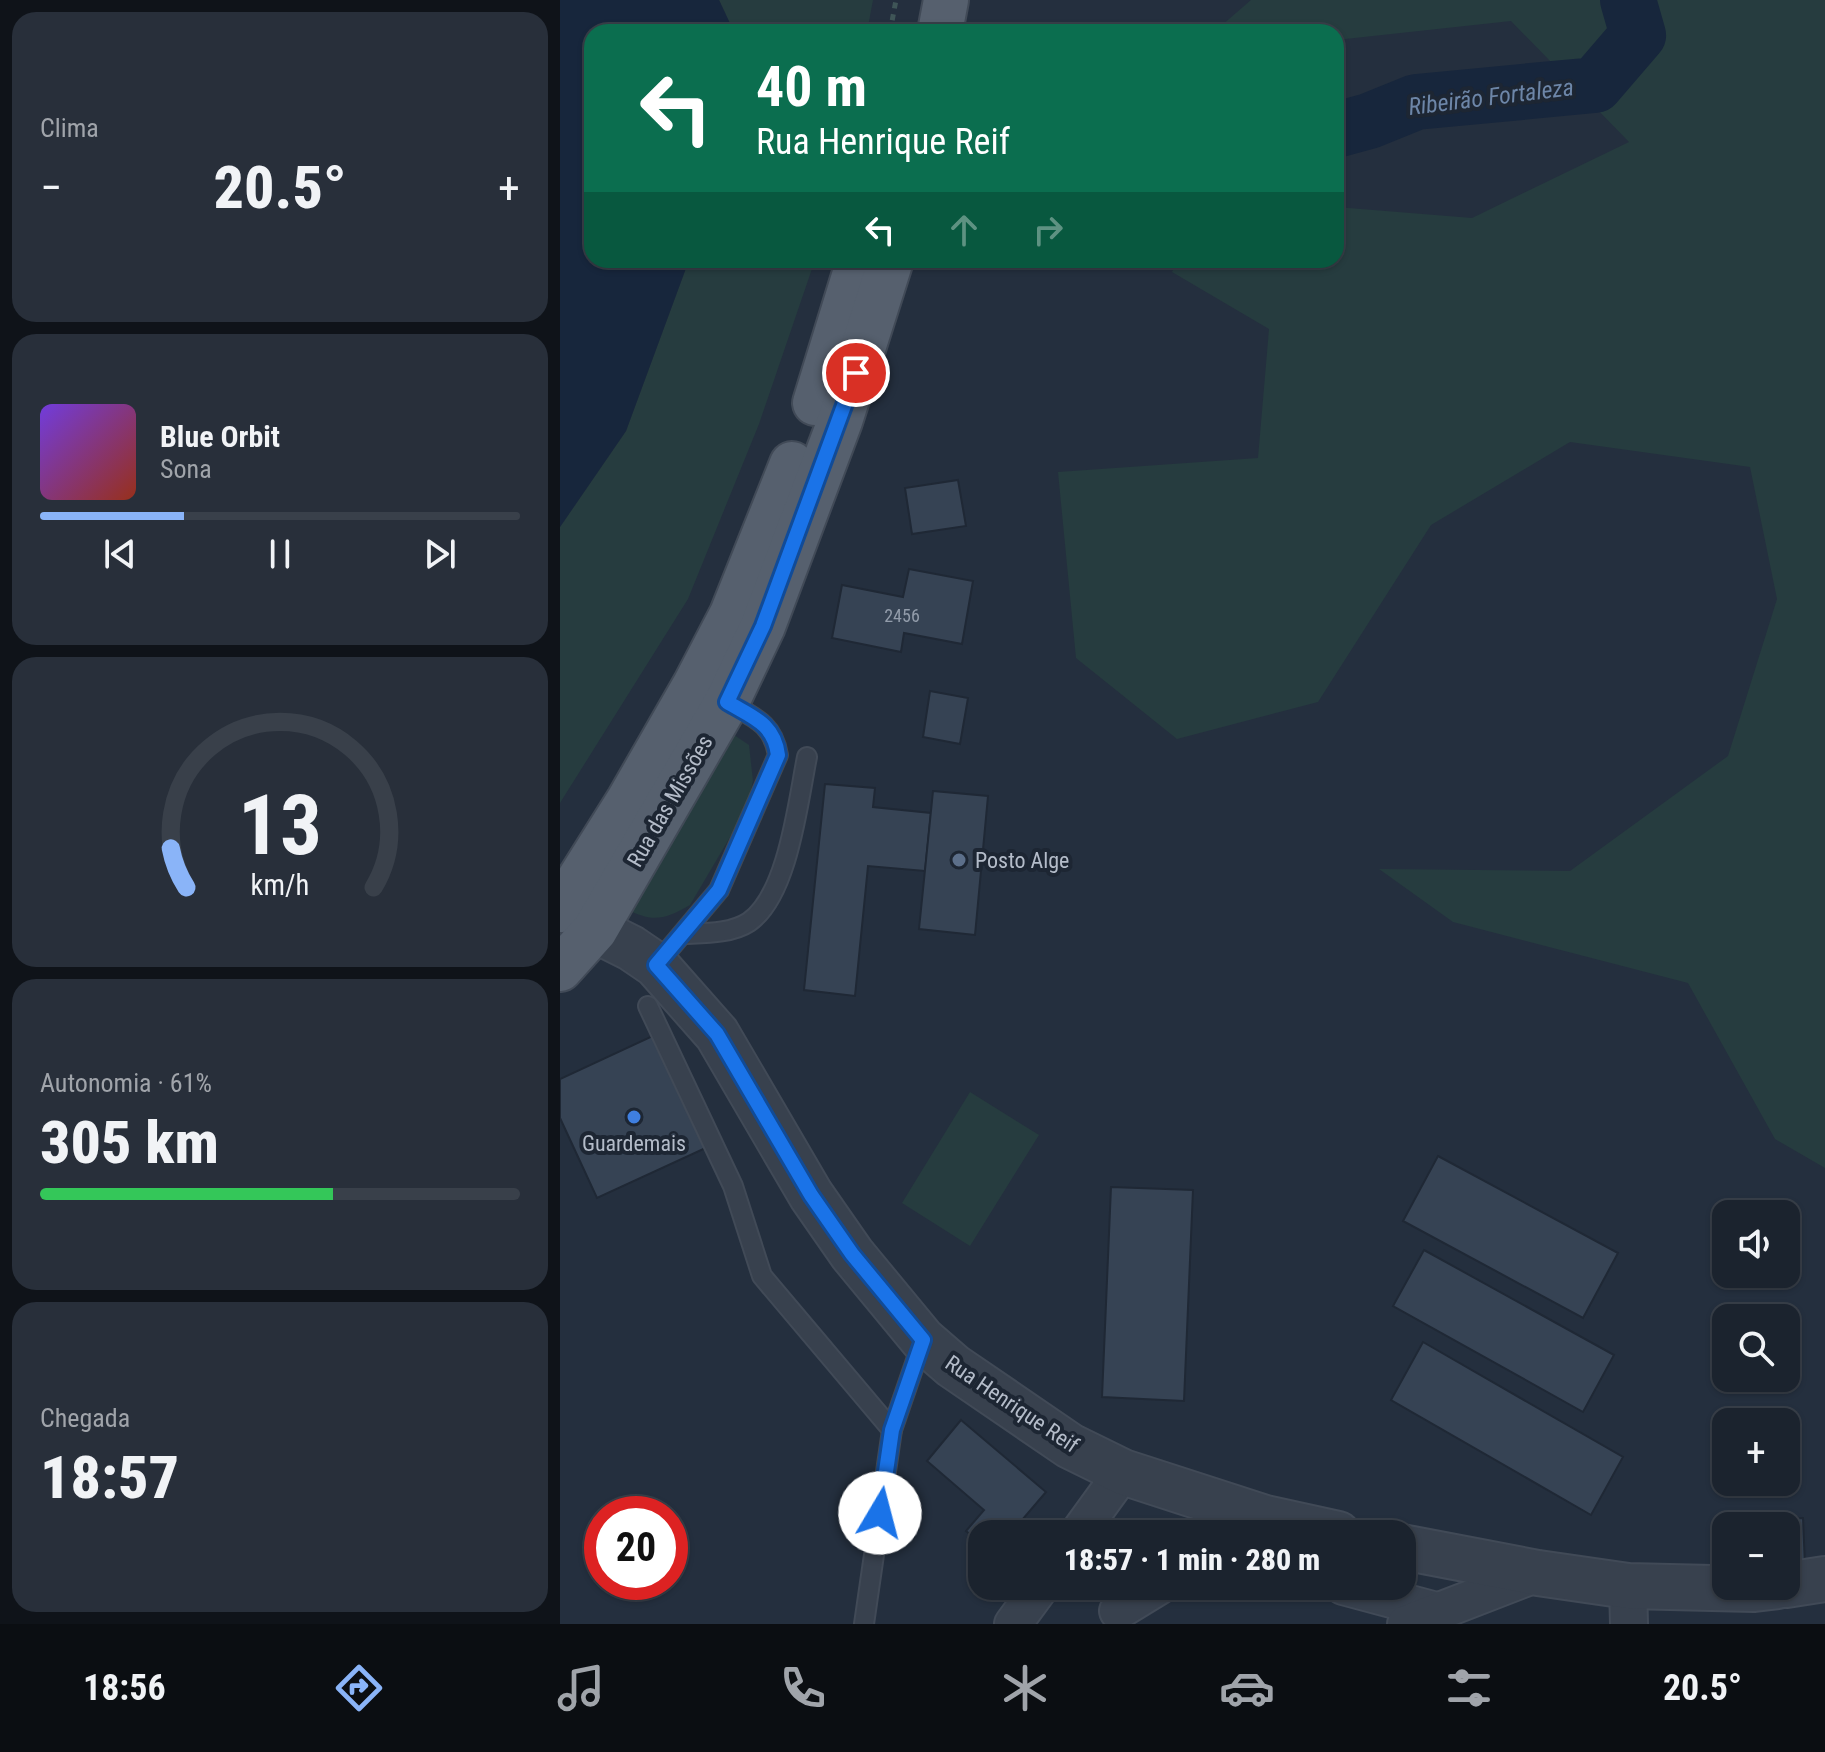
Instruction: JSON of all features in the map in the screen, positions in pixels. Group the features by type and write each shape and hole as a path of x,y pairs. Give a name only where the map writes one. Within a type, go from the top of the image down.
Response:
{"main road":[{"path":"912,24 916,0"},
{"path":"942,24 946,0"},
{"name":"Rua das Missões","path":"711,694 732,614 803,436 856,268"},
{"name":"Rua das Missões","path":"560,969 572,916 711,694 763,626 840,421 888,268"}],"street":[{"name":"Rua Henrique Reif","path":"572,916 662,968 717,1034 811,1195 852,1254 923,1340 953,1366 1070,1446 1123,1472 1274,1520"},
{"path":"1088,1520 1123,1472"},
{"path":"1416,1550 1538,1573 1629,1605 1712,1594"},
{"path":"1378,1600 1423,1618 1538,1573"},
{"path":"1800,1583 1825,1579"},
{"path":"1013,1624 1031,1600"},
{"path":"1118,1611 1136,1600"}],"lane":[{"path":"662,968 719,890 778,755 777,743 766,725 711,694"},
{"path":"662,968 718,932 747,924 764,908 786,861 807,757"},
{"path":"662,968 762,1276 892,1430"},
{"path":"864,1624 892,1430 923,1340"}],"path":[{"path":"892,24 896,0"}],"green space":[{"path":"719,0 873,0 868,24 730,24"},
{"path":"1251,0 1825,0 1825,1168 1775,1139 1688,983 1453,922 1379,869 1570,871 1728,756 1777,599 1750,467 1570,442 1431,525 1318,702 1177,739 1076,658 1058,472 1258,458 1269,329 1172,272 1174,268 1344,268 1344,208 1472,218 1629,142 1511,21 1344,39 1344,24 1223,24"},
{"path":"686,268 812,268 759,424 688,599 560,803 560,527 626,431"},
{"path":"726,735 734,735 749,745 753,781 746,810 690,905 657,918 642,916 624,908"},
{"path":"970,1092 1039,1135 970,1246 902,1203"}],"water":[{"path":"560,0 719,0 730,24 584,24 584,268 686,268 626,431 560,527"}],"building":[{"path":"958,480 966,526 912,534 905,488"},
{"path":"909,569 973,581 962,644 904,633 901,652 832,638 842,585 903,597"},
{"path":"930,691 968,698 960,744 923,737"},
{"path":"825,784 875,788 873,807 931,813 925,871 868,866 855,996 804,990"},
{"path":"933,791 988,796 975,935 919,929"},
{"path":"659,1033 710,1146 597,1198 560,1118 560,1079"},
{"path":"1438,1156 1618,1253 1583,1318 1403,1221"},
{"path":"1111,1187 1193,1190 1184,1401 1102,1397"},
{"path":"1424,1250 1614,1355 1583,1412 1393,1306"},
{"path":"1423,1342 1623,1457 1591,1515 1391,1400"},
{"path":"961,1420 1046,1492 1022,1520 975,1520 984,1510 927,1461"},
{"path":"1800,1518 1803,1518 1805,1566 1800,1566"}],"waterway":[{"name":"Ribeirão Fortaleza","path":"1344,128 1416,102 1595,85 1638,35 1628,0"}],"place":[{"name":"Posto Alge","path":"959,860"},
{"name":"Guardemais","path":"634,1117"}],"route":[{"path":"856,373 763,626 727,702 766,725 777,743 778,755 719,890 656,965 717,1034 811,1195 852,1254 923,1340 892,1430 880,1513"}]}
